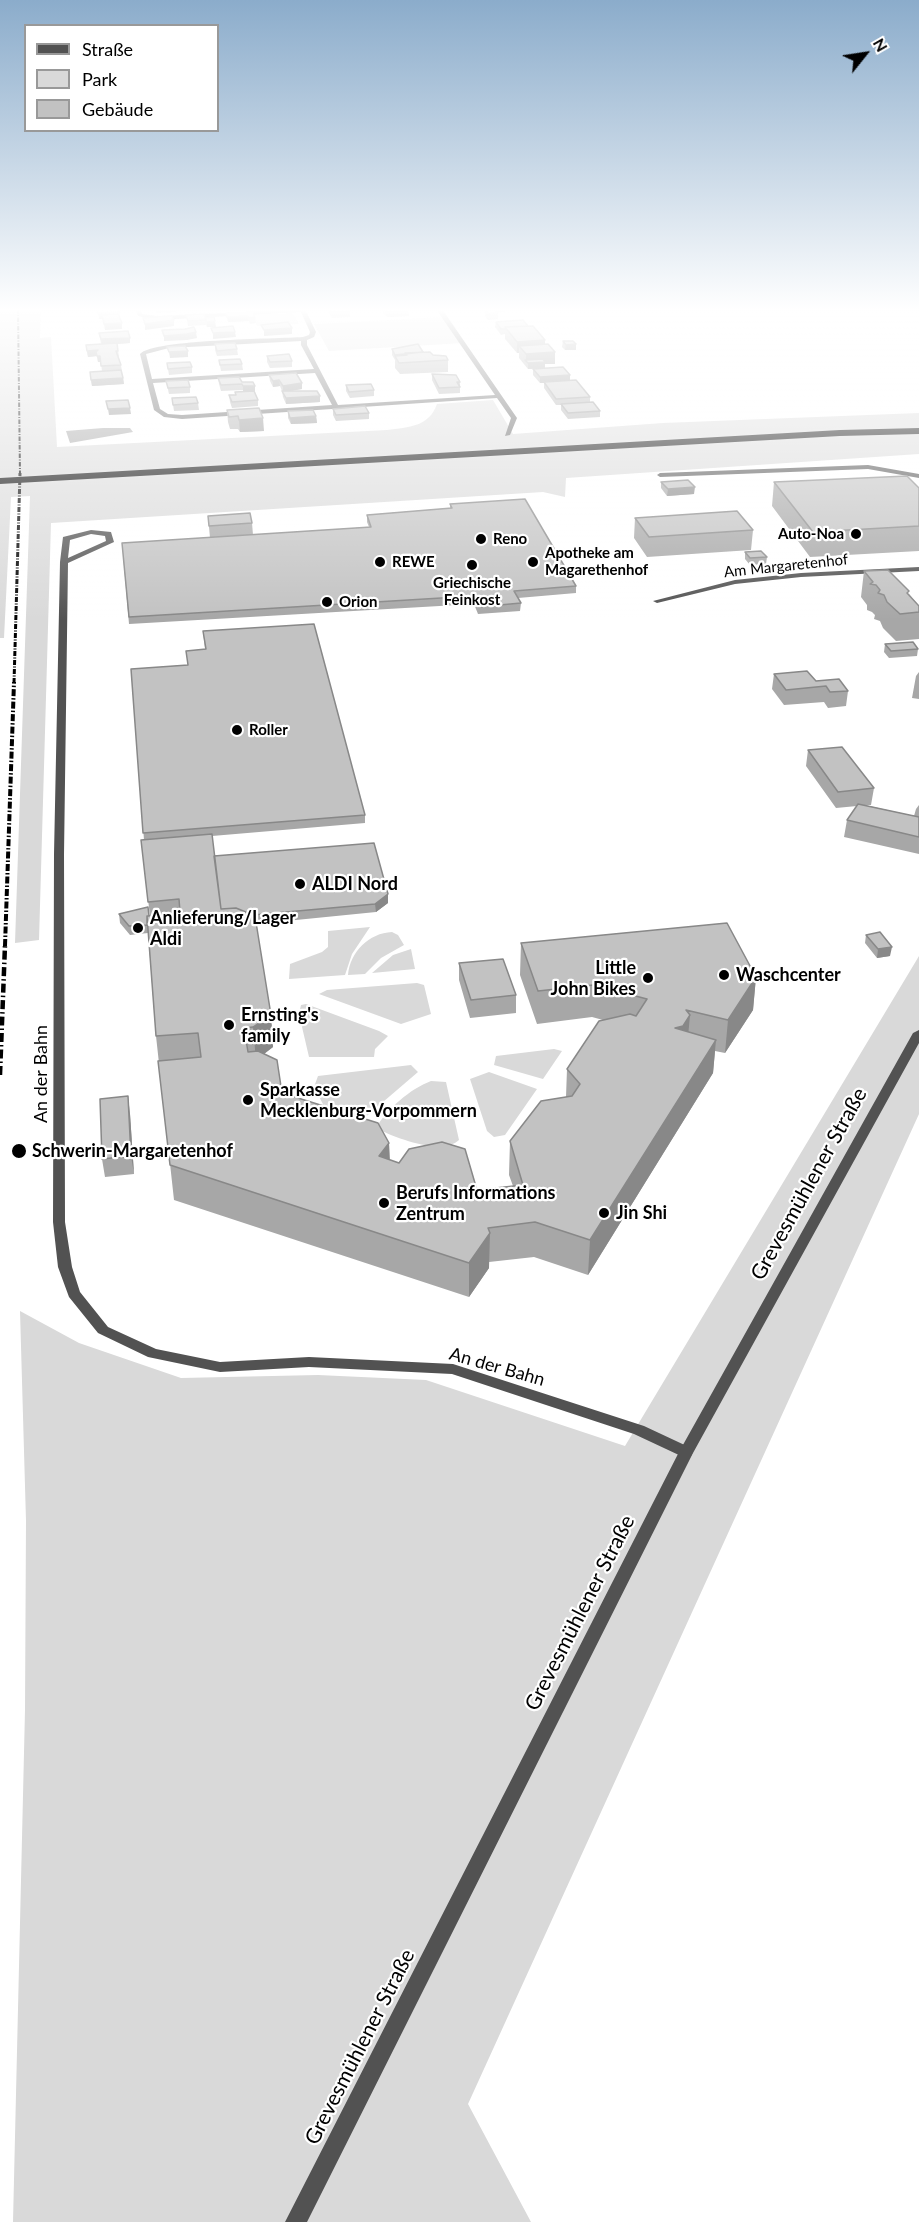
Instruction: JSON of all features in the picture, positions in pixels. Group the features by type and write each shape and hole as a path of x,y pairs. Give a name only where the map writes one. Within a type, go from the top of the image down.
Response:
{"highway":[{"path":"0,481 840,433 919,431"},
{"path":"0,489 687,449 919,440"}],"street":[{"path":"162,413 166,416 228,413"},
{"path":"507,435 514,418 511,413"},
{"path":"660,475 868,466 919,476"},
{"name":"An der Bahn","path":"64,562 59,854 59,1222 65,1267 74,1294 103,1330 153,1353 220,1367 309,1362 453,1369 639,1431 686,1452"},
{"name":"Am Margaretenhof","path":"657,601 735,582 801,575 919,569"},
{"name":"Grevesmühlener Straße","path":"296,2222 686,1452 919,1033"}],"green space":[{"path":"0,413 55,413 57,447 387,430 410,427 423,422 432,413 500,413 513,434 663,423 919,413 919,454 566,478 565,497 543,492 51,523 39,940 15,943 30,496 11,497 4,638 0,638"},
{"path":"370,927 352,954 345,975 289,979 290,964 322,952 328,947 328,931"},
{"path":"392,932 398,935 404,945 381,958 365,974 348,975 352,959 362,945 376,936"},
{"path":"411,949 415,969 372,973 393,955"},
{"path":"919,956 919,1114 468,2104 531,2222 13,2222 25,1710 26,1521 20,1311 79,1343 181,1378 318,1375 426,1380 625,1446"},
{"path":"417,983 424,985 431,1014 401,1024 319,994 327,990"},
{"path":"306,1004 388,1036 375,1049 374,1057 309,1057 299,1014 301,1005"},
{"path":"554,1049 562,1051 543,1079 494,1065 496,1056"},
{"path":"411,1065 418,1072 362,1120 325,1108 314,1087 318,1076"},
{"path":"489,1072 537,1089 505,1135 494,1137 487,1131 470,1079"},
{"path":"431,1081 446,1082 459,1140 442,1146 430,1146 406,1140 376,1128 400,1100"}],"shaded area":[{"path":"130,428 133,432 70,443 66,431"}],"building":[{"path":"228,413 261,413 263,418 239,420 238,416 229,417"},
{"path":"288,413 314,413 316,416 290,418"},
{"path":"335,413 369,413 336,415"},
{"path":"907,476 919,488 919,526 813,532 774,482"},
{"path":"688,480 695,487 668,489 661,482"},
{"path":"525,499 576,586 514,591 521,603 478,607 474,596 129,617 122,543 371,527 367,515 452,508 450,504"},
{"path":"737,511 753,530 649,537 635,518"},
{"path":"250,513 252,523 209,526 208,516"},
{"path":"761,551 767,557 750,558 745,552"},
{"path":"888,570 909,591 907,593 919,606 919,612 900,614 887,602 884,595 878,593 880,590 876,585 870,584 873,582 864,571"},
{"name":"Roller","path":"314,624 365,815 143,833 131,669 188,665 186,651 206,649 203,631"},
{"path":"913,642 918,649 891,651 885,644"},
{"path":"807,671 816,681 839,679 848,691 830,692 826,686 786,690 774,674"},
{"path":"842,747 874,788 838,792 808,750"},
{"path":"858,804 919,817 919,837 847,820"},
{"path":"212,834 221,909 236,908 255,916 271,1015 253,1027 244,1028 248,1052 258,1051 277,1060 282,1093 378,1123 389,1143 379,1156 399,1163 409,1149 442,1142 465,1149 477,1190 523,1185 510,1141 541,1101 572,1096 580,1084 567,1069 599,1021 630,1014 636,1016 647,999 593,985 538,991 521,943 727,923 756,977 728,1020 686,1010 690,1015 683,1026 675,1028 716,1040 590,1240 535,1222 488,1228 490,1233 469,1263 170,1165 158,1061 201,1057 198,1033 156,1036 147,916 180,912 179,899 148,902 141,840"},
{"name":"ALDI Nord","path":"374,843 388,894 375,904 253,915 236,908 221,909 214,856"},
{"path":"148,907 147,925 129,926 119,914"},
{"path":"880,932 892,947 878,949 866,935"},
{"path":"503,959 516,995 471,1000 459,963"},
{"path":"128,1096 131,1156 102,1159 100,1099"}],"railway":[{"path":"19,413 20,474"},
{"path":"14,683 20,474"},
{"path":"5,946 14,682"},
{"path":"0,1075 5,945"}],"place":[{"name":"Auto-Noa","path":"856,534"},
{"name":"Reno","path":"481,539"},
{"name":"REWE","path":"380,562"},
{"name":"Apotheke am Magarethenhof","path":"533,562"},
{"name":"Griechische Feinkost","path":"472,565"},
{"name":"Orion","path":"327,602"},
{"name":"Roller","path":"237,730"},
{"name":"ALDI Nord","path":"300,884"},
{"name":"Anlieferung/Lager Aldi","path":"138,928"},
{"name":"Waschcenter","path":"724,975"},
{"name":"Little John Bikes","path":"648,978"},
{"name":"Ernsting's family","path":"229,1025"},
{"name":"Sparkasse Mecklenburg-Vorpommern","path":"248,1100"},
{"name":"Schwerin-Margaretenhof","path":"19,1151"},
{"name":"Berufs Informations Zentrum","path":"384,1203"},
{"name":"Jin Shi","path":"604,1213"}]}
